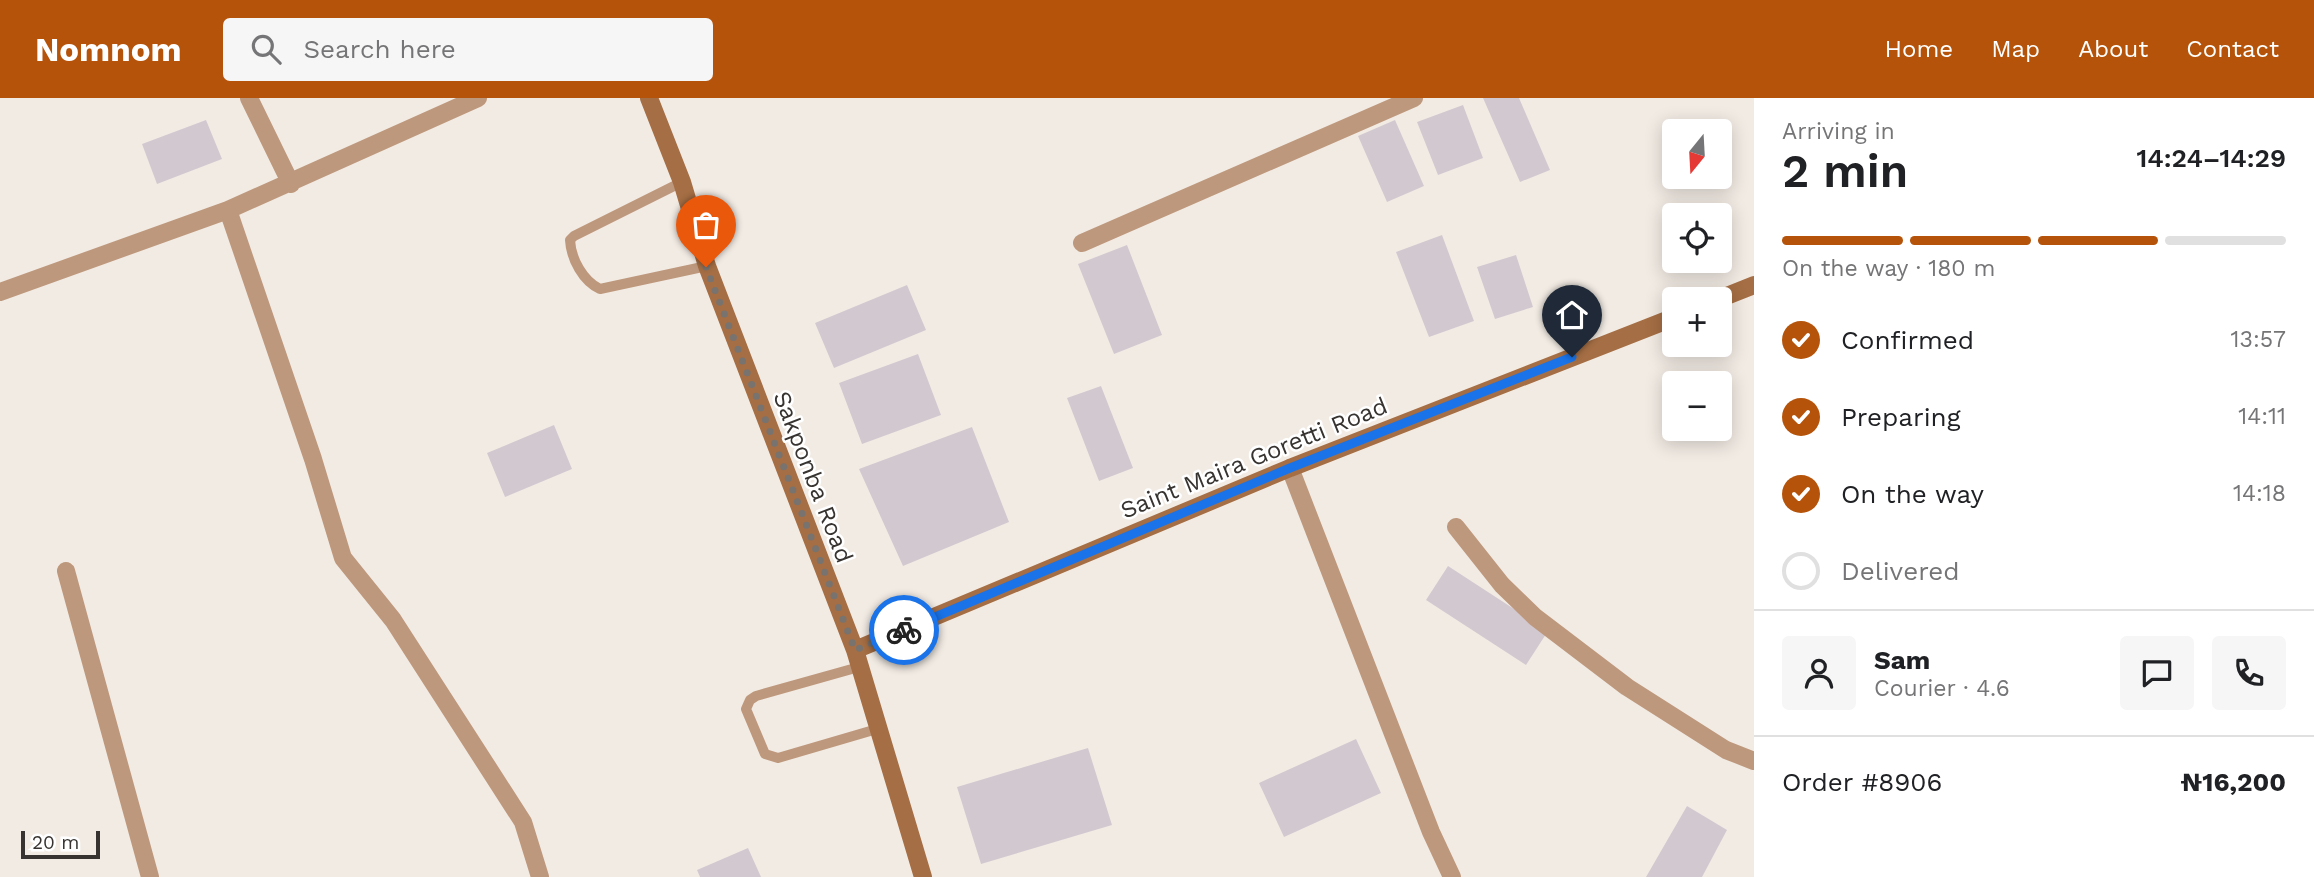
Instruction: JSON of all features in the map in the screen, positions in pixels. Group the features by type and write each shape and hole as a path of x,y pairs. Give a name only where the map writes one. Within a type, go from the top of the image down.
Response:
{"street":[{"path":"249,98 291,184"},
{"path":"0,292 228,210 478,98"},
{"name":"Sakponba Road","path":"649,98 682,182 706,267 857,659 923,877"},
{"path":"1082,243 1414,98"},
{"path":"228,210 343,558 393,620 523,822 540,877"},
{"path":"1732,294 1754,285"},
{"name":"Saint Maira Goretti Road","path":"857,659 1290,468 1662,322"},
{"path":"1290,468 1431,832 1452,877"},
{"path":"1456,527 1502,585 1535,617 1627,687 1726,750 1754,761"},
{"path":"66,571 150,877"}],"lane":[{"path":"682,182 574,236 569,240 570,250 588,283 600,289 706,267"},
{"path":"857,659 756,696 750,700 746,709 765,754 778,758 877,729"}],"building":[{"path":"1483,98 1519,98 1550,170 1520,182"},
{"path":"1463,105 1483,158 1438,175 1417,122"},
{"path":"206,120 222,159 157,184 142,144"},
{"path":"1395,120 1424,186 1387,202 1358,136"},
{"path":"1442,235 1474,321 1429,337 1396,252"},
{"path":"1127,245 1162,335 1114,354 1078,264"},
{"path":"1516,255 1533,307 1495,319 1477,267"},
{"path":"907,285 926,330 834,368 815,323"},
{"path":"918,354 941,415 862,444 839,383"},
{"path":"1101,386 1133,468 1099,481 1067,398"},
{"path":"554,425 572,469 505,497 487,453"},
{"path":"972,427 1009,522 903,566 859,469"},
{"path":"1448,566 1548,631 1526,665 1426,600"},
{"path":"1356,739 1381,793 1284,837 1259,783"},
{"path":"1088,748 1112,825 981,864 957,787"},
{"path":"1687,806 1727,830 1702,877 1646,877"},
{"path":"748,848 761,877 700,877 697,870"}],"way so far":[{"path":"706,267 855,650 904,630"}],"route":[{"path":"904,630 1290,468 1572,357"}]}
